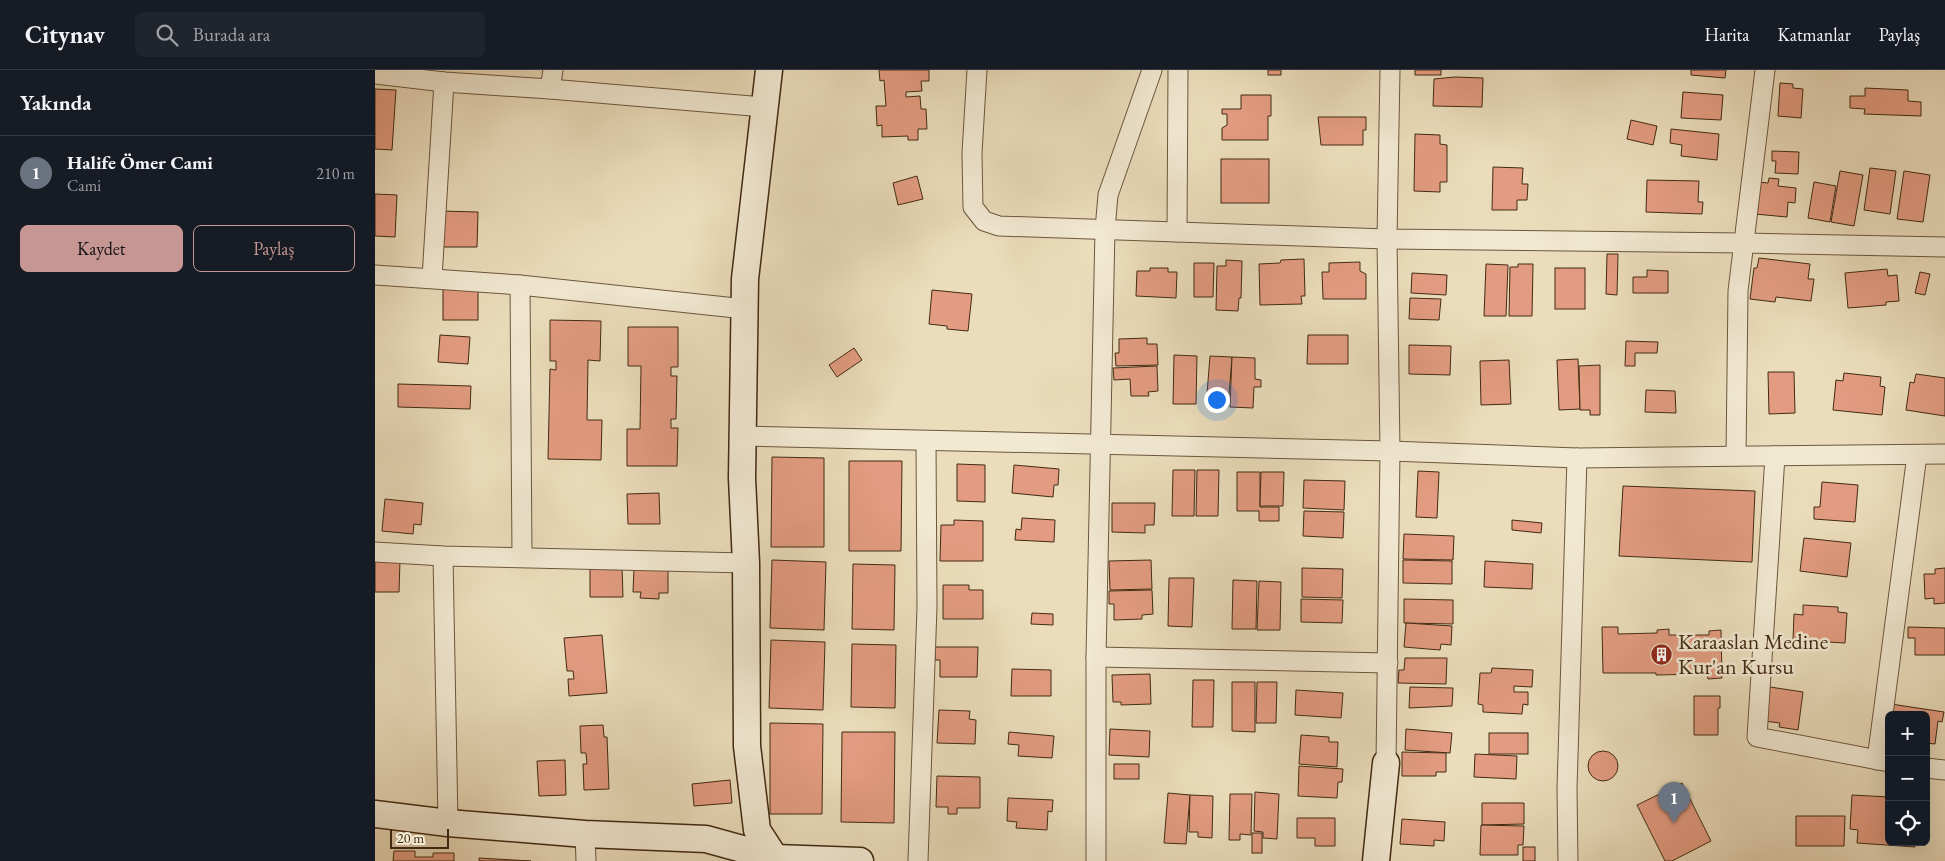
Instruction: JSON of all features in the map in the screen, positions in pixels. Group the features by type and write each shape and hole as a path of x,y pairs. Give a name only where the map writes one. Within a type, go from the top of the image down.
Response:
{"street":[{"path":"550,89 553,70"},
{"path":"769,70 745,279 742,478 746,563 747,746 757,830 776,860"},
{"path":"977,70 972,153 973,207 984,221 999,226 1387,239 1945,247"},
{"path":"1096,861 1096,657 1105,230 1108,195 1151,70"},
{"path":"1177,232 1178,70"},
{"path":"1376,861 1386,763 1388,663 1390,451 1387,239 1390,70"},
{"path":"1736,456 1738,291 1765,70"},
{"path":"375,74 444,82 764,107"},
{"path":"432,278 444,82"},
{"path":"375,275 521,285 745,309"},
{"path":"521,285 522,557"},
{"path":"743,436 1390,451 1577,458 1945,454"},
{"path":"918,861 927,606 926,441"},
{"path":"1775,456 1757,737 1883,761 1917,455"},
{"path":"1567,861 1567,789 1577,458"},
{"path":"375,552 443,556 746,563"},
{"path":"443,556 448,823"},
{"path":"1096,657 1388,663"},
{"path":"1386,763 1392,810 1394,861"},
{"path":"1930,768 1945,770"},
{"path":"375,814 448,823 585,834 706,839 776,860 860,861"},
{"path":"585,834 586,861"}],"building":[{"path":"879,70 929,70 929,81 921,81 922,91 906,92 906,97 920,96 921,109 926,109 927,129 918,129 918,140 908,140 908,136 882,137 882,125 877,126 876,106 886,106 884,80 880,81"},
{"path":"1268,70 1281,70 1281,75 1268,75"},
{"path":"1415,70 1441,70 1441,75 1415,75"},
{"path":"1691,70 1726,70 1725,78 1691,75"},
{"path":"1455,77 1483,78 1482,107 1433,106 1434,79"},
{"path":"1780,83 1793,84 1793,88 1803,89 1801,118 1778,116"},
{"path":"1865,88 1908,90 1908,101 1921,102 1921,116 1864,114 1865,109 1850,108 1850,96 1865,96"},
{"path":"375,89 396,90 392,150 375,149"},
{"path":"1683,92 1723,95 1721,120 1681,118"},
{"path":"1241,95 1271,95 1271,116 1268,116 1268,140 1222,140 1222,128 1227,125 1227,114 1222,114 1222,109 1241,109"},
{"path":"1318,117 1366,117 1366,130 1363,130 1363,145 1321,145"},
{"path":"1631,120 1657,126 1653,145 1627,139"},
{"path":"1671,129 1719,134 1717,160 1681,156 1682,145 1670,143"},
{"path":"1415,134 1440,135 1440,144 1447,145 1447,182 1440,182 1440,192 1414,191"},
{"path":"1772,151 1799,152 1798,174 1775,173 1776,161 1772,161"},
{"path":"1221,159 1269,159 1269,203 1221,203"},
{"path":"1493,167 1523,168 1522,184 1528,184 1527,200 1517,200 1517,210 1492,210"},
{"path":"1870,168 1896,171 1890,214 1864,210"},
{"path":"1840,171 1863,175 1854,226 1831,222"},
{"path":"1904,171 1930,175 1923,222 1897,219"},
{"path":"917,176 923,199 898,205 893,183"},
{"path":"1769,178 1779,179 1778,186 1796,188 1795,203 1788,202 1787,217 1755,214 1758,182 1768,183"},
{"path":"1647,180 1699,181 1698,202 1703,202 1702,214 1646,212"},
{"path":"1814,182 1836,186 1830,222 1808,218"},
{"path":"375,194 397,195 395,237 375,236"},
{"path":"441,211 478,212 477,247 440,247"},
{"path":"1607,254 1618,254 1617,295 1606,294"},
{"path":"1759,258 1810,264 1808,279 1814,279 1811,301 1776,297 1775,302 1750,299 1754,268 1757,268"},
{"path":"1304,259 1305,296 1301,296 1302,304 1260,305 1259,264 1280,263 1281,260"},
{"path":"1226,260 1242,261 1241,298 1239,298 1238,311 1216,310 1217,266 1226,266"},
{"path":"1360,262 1360,271 1366,274 1366,299 1323,299 1322,272 1329,272 1329,263"},
{"path":"1194,263 1214,263 1213,297 1194,297"},
{"path":"1486,264 1508,265 1506,316 1484,316"},
{"path":"1518,264 1533,264 1532,316 1509,316 1510,267 1518,267"},
{"path":"1150,268 1168,268 1168,272 1177,272 1176,298 1136,296 1137,271 1150,271"},
{"path":"1555,268 1585,268 1585,309 1555,309"},
{"path":"1887,269 1888,276 1897,275 1899,301 1886,302 1886,305 1848,308 1845,273"},
{"path":"1647,270 1668,271 1668,293 1633,293 1633,277 1647,277"},
{"path":"1920,272 1930,274 1925,295 1915,293"},
{"path":"1412,273 1447,275 1446,295 1411,293"},
{"path":"443,289 478,289 478,320 443,320"},
{"path":"932,290 972,294 968,331 947,329 947,326 929,324"},
{"path":"1410,298 1441,299 1439,320 1409,319"},
{"path":"550,320 601,321 600,361 588,360 587,420 602,420 601,460 548,459 550,369 556,370 556,361 550,361"},
{"path":"628,327 678,327 678,367 671,367 671,376 677,376 676,419 671,419 671,428 678,428 677,466 627,466 627,429 640,429 641,366 628,366"},
{"path":"440,335 470,337 468,364 438,362"},
{"path":"1308,335 1348,335 1348,364 1307,364"},
{"path":"1147,338 1147,344 1157,344 1158,365 1116,366 1115,353 1119,353 1119,339"},
{"path":"1626,341 1658,342 1657,353 1635,353 1635,366 1625,366"},
{"path":"1409,345 1451,346 1450,375 1409,374"},
{"path":"854,348 862,360 837,377 829,365"},
{"path":"1174,355 1197,356 1196,404 1173,404"},
{"path":"1210,356 1232,357 1228,407 1206,406"},
{"path":"1232,357 1255,358 1255,379 1261,380 1261,387 1254,387 1253,408 1230,407"},
{"path":"1578,359 1580,409 1559,410 1557,360"},
{"path":"1509,360 1511,404 1481,405 1480,361"},
{"path":"1600,365 1600,415 1590,415 1590,410 1580,410 1579,366"},
{"path":"1157,366 1158,391 1148,392 1149,396 1131,396 1130,379 1114,380 1113,368"},
{"path":"1768,372 1794,372 1795,413 1769,414"},
{"path":"1844,373 1881,377 1880,386 1885,387 1882,415 1833,410 1836,380 1843,381"},
{"path":"1916,374 1945,378 1945,416 1906,410 1910,382 1914,383"},
{"path":"398,384 471,386 470,409 398,407"},
{"path":"1646,390 1675,391 1676,413 1645,412"},
{"path":"772,457 824,458 824,547 771,547"},
{"path":"849,461 902,461 901,551 849,551"},
{"path":"957,464 985,465 985,502 957,501"},
{"path":"1014,465 1059,469 1058,485 1054,485 1053,497 1012,493"},
{"path":"1173,470 1195,470 1194,516 1172,516"},
{"path":"1197,470 1219,470 1218,516 1196,516"},
{"path":"1418,471 1439,472 1437,518 1416,517"},
{"path":"1237,472 1260,472 1260,507 1279,507 1279,521 1259,521 1259,511 1237,511"},
{"path":"1261,472 1284,472 1283,506 1260,506"},
{"path":"1304,480 1345,481 1344,510 1303,508"},
{"path":"1822,482 1858,485 1855,522 1814,519 1814,507 1820,507"},
{"path":"1623,486 1755,491 1752,562 1619,556"},
{"path":"659,493 660,524 628,524 627,494"},
{"path":"385,499 423,503 421,525 414,524 413,534 382,531"},
{"path":"1112,503 1155,503 1154,525 1145,525 1145,533 1112,532"},
{"path":"1304,511 1344,512 1343,538 1303,536"},
{"path":"1022,518 1055,520 1054,542 1015,540 1016,529 1021,530"},
{"path":"954,520 983,521 983,561 940,561 941,525 954,525"},
{"path":"1512,520 1542,523 1541,533 1512,530"},
{"path":"1404,534 1454,536 1453,560 1403,559"},
{"path":"1804,538 1851,543 1847,577 1800,571"},
{"path":"375,559 400,560 399,592 375,592"},
{"path":"772,560 826,562 824,630 770,628"},
{"path":"1151,560 1152,589 1110,590 1109,561"},
{"path":"1403,560 1452,561 1452,584 1403,583"},
{"path":"1485,561 1533,564 1532,589 1484,587"},
{"path":"853,564 895,565 894,630 852,629"},
{"path":"622,566 623,597 590,597 590,567"},
{"path":"634,568 668,569 668,593 659,593 659,599 640,598 641,592 633,592"},
{"path":"1302,568 1343,569 1342,598 1302,597"},
{"path":"1945,568 1945,603 1934,604 1934,598 1925,599 1924,574 1935,574 1935,569"},
{"path":"1169,578 1194,578 1192,627 1168,626"},
{"path":"1233,580 1257,581 1256,629 1232,629"},
{"path":"1259,581 1281,582 1280,630 1257,630"},
{"path":"943,585 969,585 969,590 983,590 983,619 943,619"},
{"path":"1152,590 1153,614 1142,615 1142,619 1114,620 1114,604 1109,604 1109,591"},
{"path":"1301,599 1343,600 1342,623 1301,622"},
{"path":"1404,599 1453,600 1453,624 1404,623"},
{"path":"1803,605 1838,607 1838,612 1847,613 1845,643 1793,640 1794,614 1803,615"},
{"path":"1032,613 1053,614 1053,625 1031,624"},
{"path":"1406,623 1452,626 1451,645 1441,644 1440,650 1404,647"},
{"name":"Karaaslan Medine Kur'an Kursu","path":"1602,627 1618,627 1618,634 1657,633 1657,630 1669,629 1669,635 1709,635 1709,631 1721,630 1722,678 1708,679 1707,674 1603,673"},
{"path":"1908,627 1945,628 1945,655 1915,655 1915,638 1908,638"},
{"path":"602,635 607,693 569,696 568,679 574,679 573,671 567,671 564,638"},
{"path":"771,640 825,642 823,710 769,708"},
{"path":"852,644 896,645 895,708 851,707"},
{"path":"935,647 978,647 977,677 940,677 940,660 935,660"},
{"path":"1405,658 1447,658 1446,684 1398,683 1399,670 1404,670"},
{"path":"1492,668 1533,670 1532,687 1514,686 1514,692 1528,692 1528,705 1523,704 1522,714 1483,712 1483,705 1478,704 1480,673 1491,673"},
{"path":"1012,669 1051,670 1051,696 1011,696"},
{"path":"1150,674 1151,704 1121,705 1121,702 1113,702 1112,675"},
{"path":"1193,680 1214,680 1213,727 1192,727"},
{"path":"1232,682 1255,682 1255,732 1232,731"},
{"path":"1257,682 1277,682 1276,723 1256,723"},
{"path":"1410,687 1453,688 1452,706 1409,708"},
{"path":"1770,687 1803,692 1798,730 1779,727 1780,723 1764,721"},
{"path":"1296,690 1343,693 1341,718 1295,715"},
{"path":"1694,696 1720,696 1718,735 1694,735"},
{"path":"1891,704 1944,712 1942,722 1938,721 1935,744 1930,743 1930,711 1890,711"},
{"path":"939,710 970,711 969,719 976,720 975,744 937,743"},
{"path":"770,723 823,724 822,814 770,814"},
{"path":"603,725 604,737 607,737 609,789 584,790 583,764 587,764 586,753 581,753 580,726"},
{"path":"1110,729 1150,731 1149,757 1109,755"},
{"path":"1406,729 1452,733 1450,753 1405,750"},
{"path":"842,732 895,732 894,823 841,822"},
{"path":"1009,732 1054,736 1052,758 1018,756 1019,745 1008,744"},
{"path":"1489,733 1528,733 1528,754 1489,754"},
{"path":"1301,735 1329,737 1329,742 1338,742 1337,767 1299,764"},
{"path":"1603,751 1614,755 1618,766 1614,777 1603,781 1592,777 1588,766 1592,755"},
{"path":"1402,752 1446,753 1446,772 1436,772 1436,776 1402,776"},
{"path":"1475,754 1517,756 1516,779 1474,777"},
{"path":"565,760 566,795 539,796 537,761"},
{"path":"1114,764 1139,764 1139,779 1114,779"},
{"path":"1299,766 1343,769 1342,782 1338,782 1337,798 1298,796"},
{"path":"937,776 980,777 980,808 957,808 957,814 948,814 948,807 936,807"},
{"path":"730,780 732,803 694,806 692,784"},
{"path":"1682,783 1711,841 1672,861 1665,861 1637,805"},
{"path":"1255,792 1279,794 1277,839 1263,838 1263,832 1254,831"},
{"path":"1168,793 1190,795 1186,844 1164,843"},
{"path":"1230,794 1252,794 1251,835 1240,834 1240,840 1229,840"},
{"path":"1190,795 1213,796 1212,838 1198,837 1198,832 1189,832"},
{"path":"1852,795 1885,797 1885,845 1857,843 1858,830 1850,829"},
{"path":"1008,798 1053,800 1052,812 1048,811 1047,830 1016,828 1017,822 1007,821"},
{"path":"1482,803 1524,803 1524,824 1482,825"},
{"path":"1796,816 1845,816 1844,846 1796,846"},
{"path":"1297,818 1335,818 1335,846 1315,846 1315,838 1297,838"},
{"path":"1402,819 1445,822 1444,841 1434,840 1434,846 1400,844"},
{"path":"1481,825 1524,826 1523,845 1518,845 1518,855 1480,855"},
{"path":"1252,833 1262,833 1262,853 1252,853"},
{"path":"1523,847 1535,847 1535,861 1523,861"},
{"path":"394,851 415,851 415,857 433,857 433,853 454,853 454,861 393,861"},
{"path":"479,858 531,861 479,861"}],"place":[{"name":"Karaaslan Medine Kur'an Kursu","path":"1662,654"},
{"name":"Halife Ömer Cami","path":"1674,823"}]}
